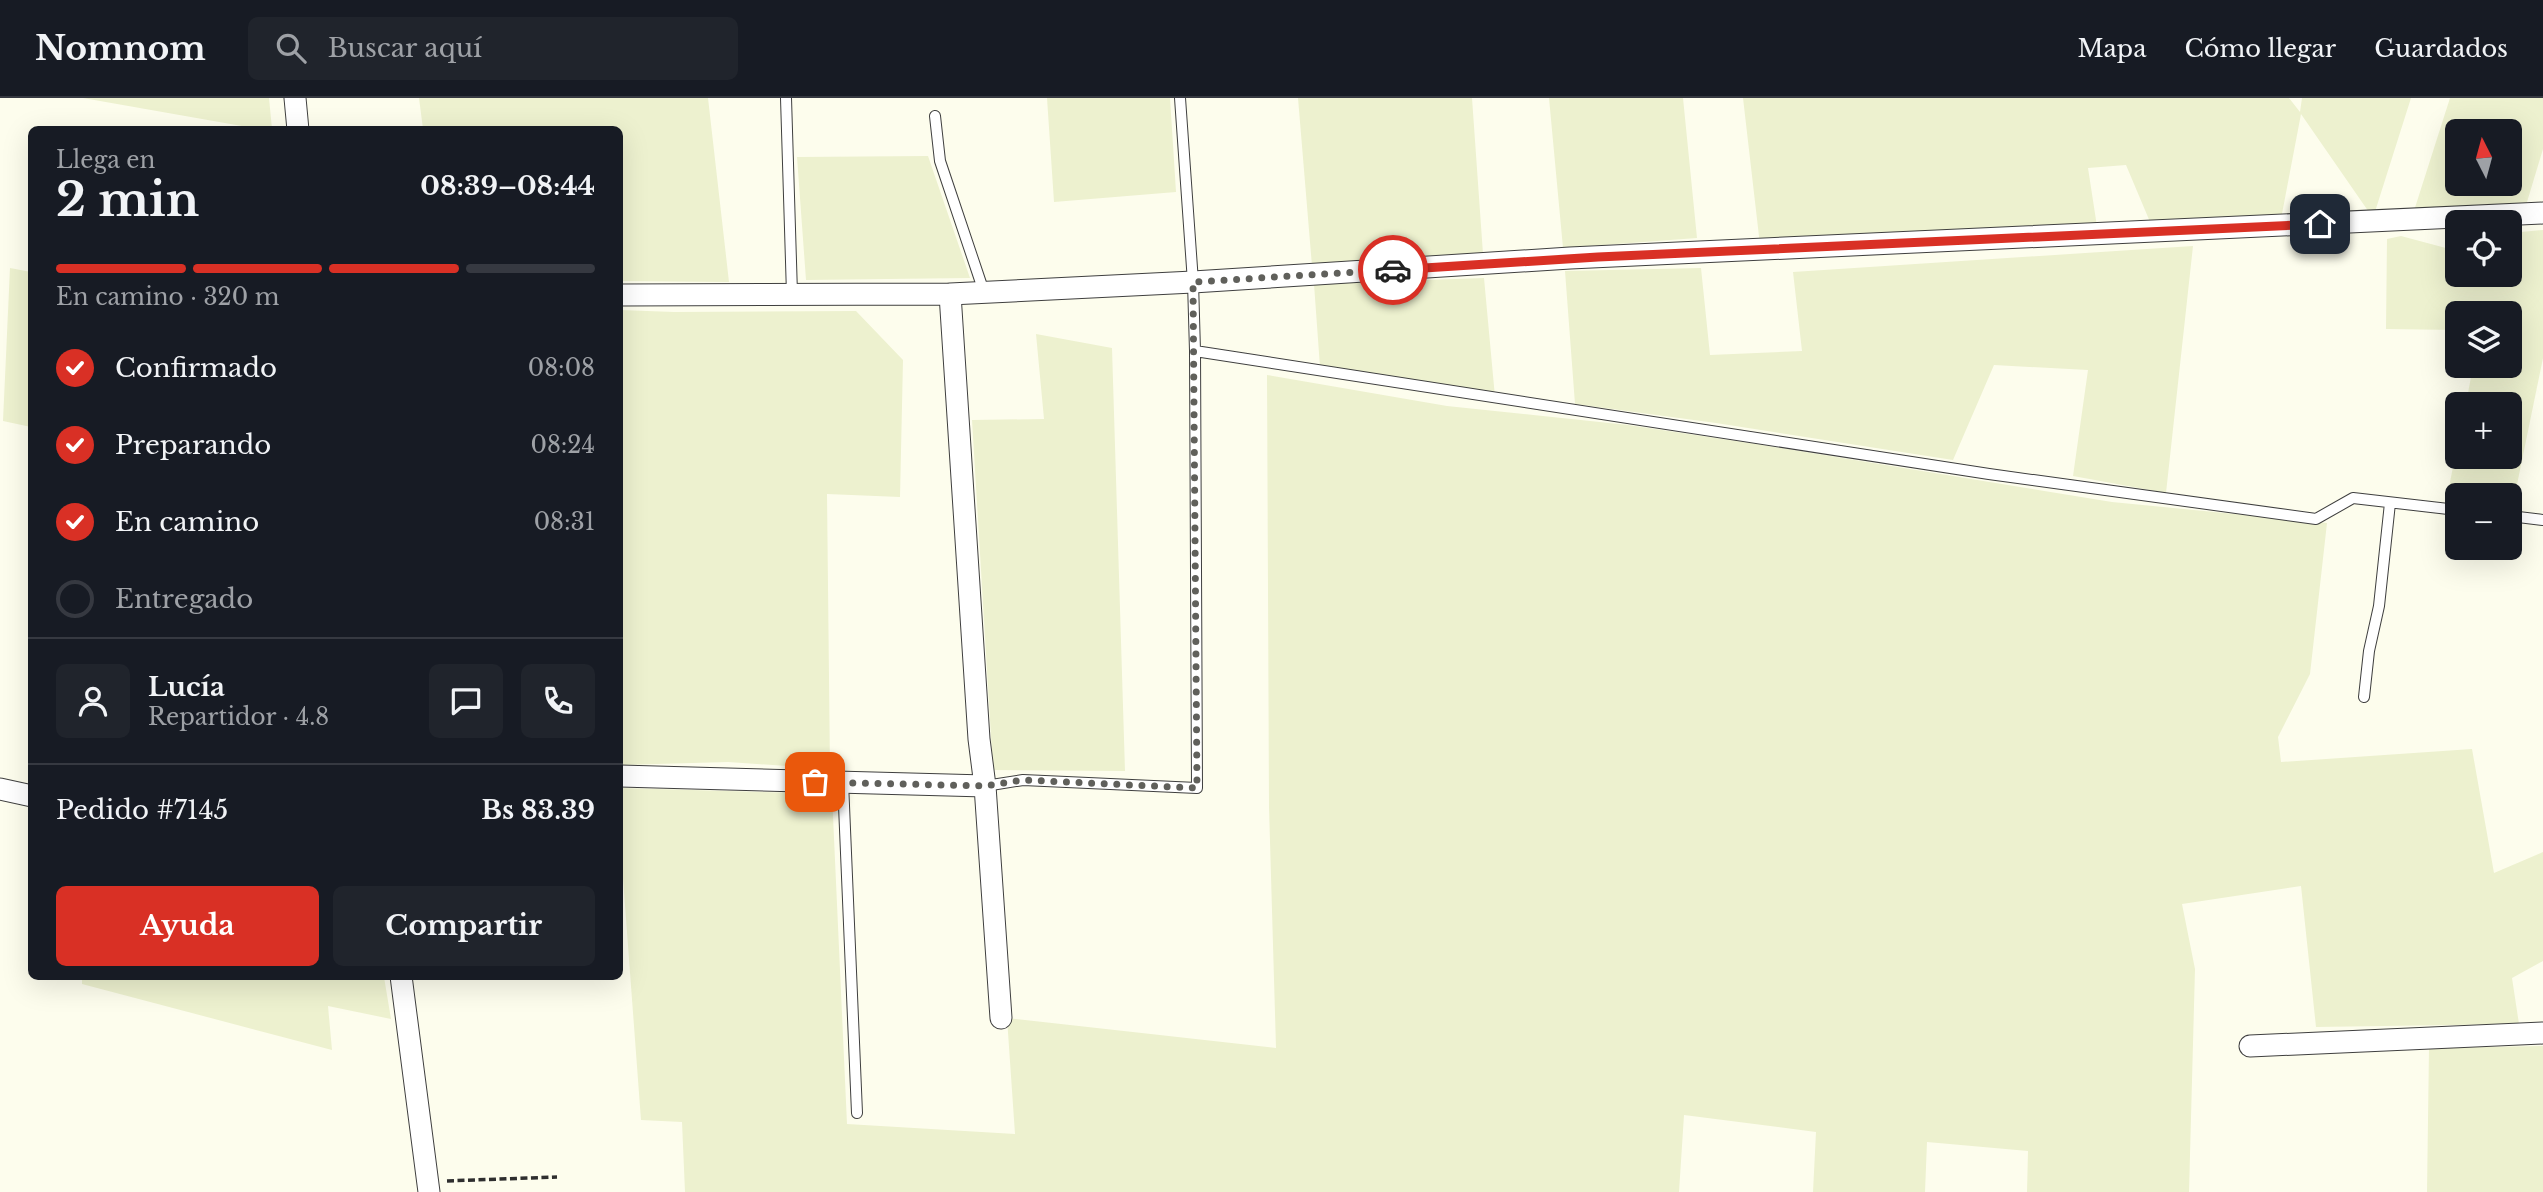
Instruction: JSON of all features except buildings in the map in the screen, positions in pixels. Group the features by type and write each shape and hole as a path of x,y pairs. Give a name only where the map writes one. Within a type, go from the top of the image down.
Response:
{"street":[{"path":"295,98 298,126"},
{"path":"623,295 950,294 1193,282 1570,258 2543,213"},
{"path":"950,294 979,739 985,786 1001,1018"},
{"path":"623,776 985,786"},
{"path":"0,782 0,789 28,795"},
{"path":"402,980 428,1187"},
{"path":"2250,1046 2543,1033"}],"lane":[{"path":"786,98 792,293"},
{"path":"985,786 1023,780 1197,788 1195,351 1180,98"},
{"path":"935,117 940,161 984,292"},
{"path":"1195,351 1989,474 2316,519 2353,498 2445,509"},
{"path":"2364,697 2369,651 2379,607 2390,503"},
{"path":"2522,517 2543,520"},
{"path":"843,782 857,1113"}],"path":[{"path":"428,1187 557,1177"}],"green space":[{"path":"83,98 269,98 272,126 242,126"},
{"path":"419,98 708,98 729,282 623,281 623,126 423,126"},
{"path":"1047,98 1170,98 1176,192 1054,202"},
{"path":"1298,98 1472,98 1483,254 1312,266"},
{"path":"1549,98 1683,98 1697,238 1563,248"},
{"path":"1743,98 2289,98 2300,112 2302,98 2411,98 2373,218 2301,114 2281,219 2153,229 2126,165 2088,168 2098,233 1760,245"},
{"path":"2450,98 2543,98 2543,149 2524,212 2445,210 2445,216 2412,217"},
{"path":"928,156 970,278 806,280 797,157"},
{"path":"2543,230 2543,358 2522,460 2522,392 2468,392 2471,378 2522,378 2522,301 2445,301 2445,330 2386,329 2387,239 2401,236 2445,248 2445,287 2522,287 2522,232"},
{"path":"2193,246 2166,493 2073,476 2088,370 1994,365 1953,460 1575,404 1565,271 1701,268 1710,355 1802,351 1793,272"},
{"path":"10,268 28,271 28,426 3,421"},
{"path":"1484,278 1495,397 1320,367 1314,284"},
{"path":"623,310 856,311 903,360 900,497 827,494 830,769 728,762 623,765"},
{"path":"1036,334 1112,348 1125,771 993,770 972,420 1044,419"},
{"path":"1267,375 1447,406 1628,425 1756,444 2112,502 2327,523 2310,674 2278,737 2281,762 2472,749 2494,873 2543,852 2543,961 2512,978 2519,1024 2316,1027 2301,886 2182,904 2195,969 2189,1192 2027,1192 2028,1151 1927,1142 1925,1192 1813,1192 1816,1132 1684,1115 1679,1192 685,1192 682,1122 641,1120 623,878 623,788 832,794 847,1124 1015,1134 1007,1018 1276,1048 1269,807"},
{"path":"2453,469 2520,469 2517,483 2450,483"},
{"path":"82,980 384,980 391,1019 328,1006 332,1050 82,984"},
{"path":"2543,1046 2543,1192 2427,1192 2429,1048"}],"way so far":[{"path":"815,782 985,786 1023,780 1197,788 1193,282 1393,270"}],"route":[{"path":"1393,270 1598,257 2320,224"}]}
